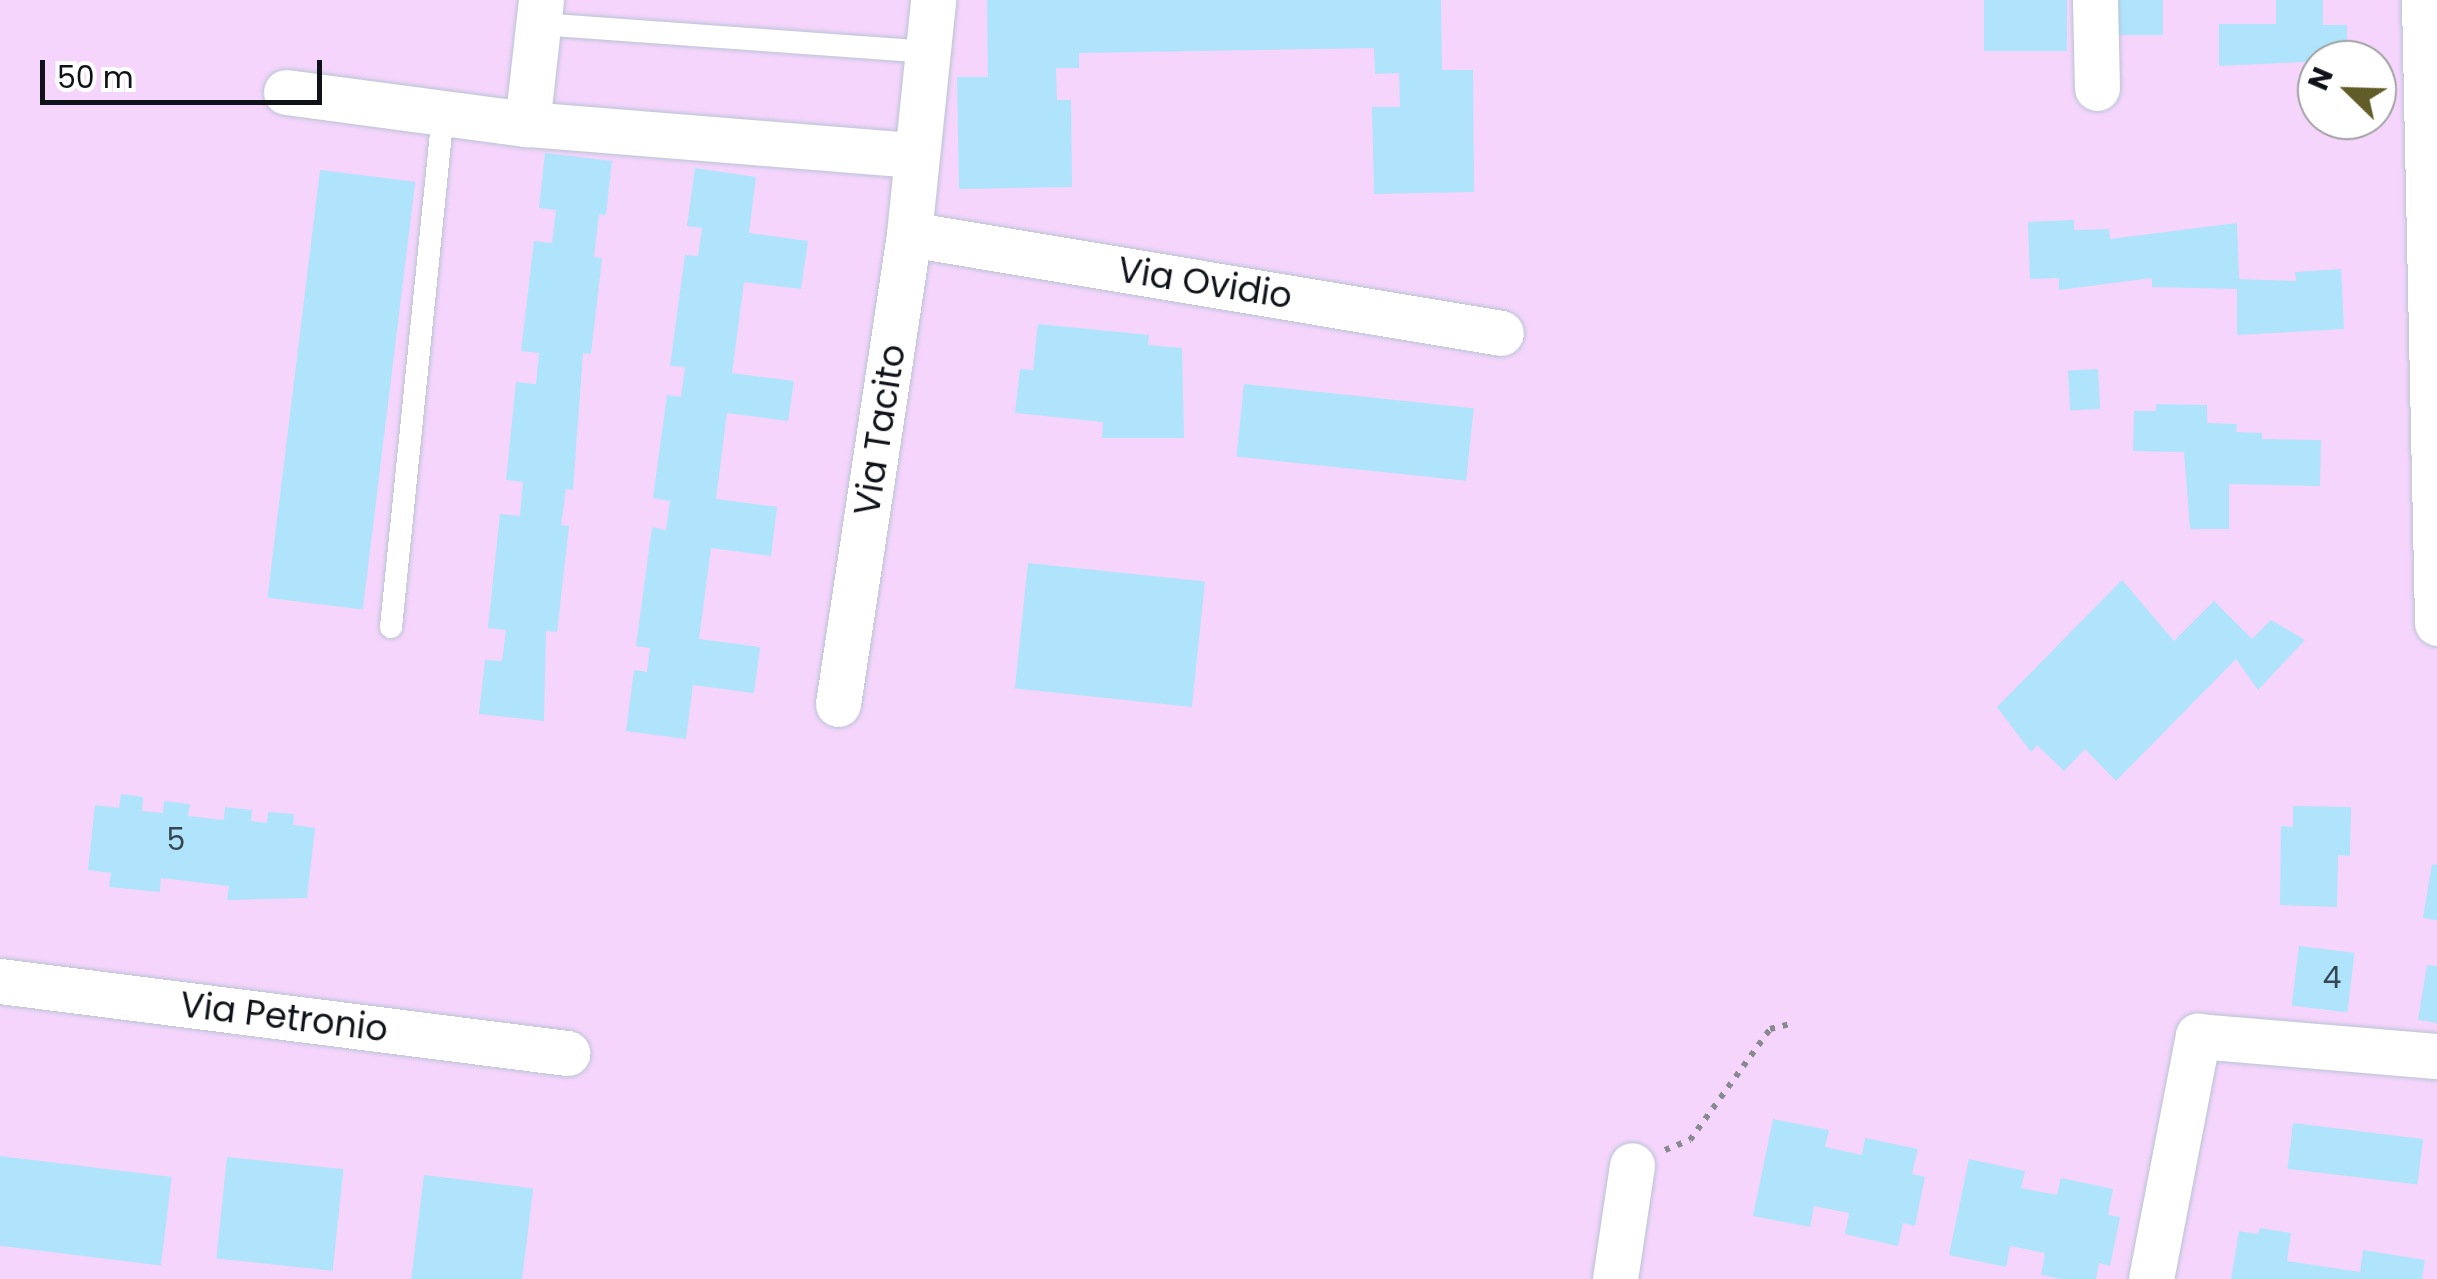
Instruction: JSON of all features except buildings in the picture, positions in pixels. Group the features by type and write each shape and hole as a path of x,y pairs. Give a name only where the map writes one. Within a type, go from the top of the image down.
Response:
{"street":[{"name":"Via Tacito","path":"838,704 910,234 914,155 933,0"},
{"path":"2095,0 2096,88"},
{"path":"2424,0 2437,623"},
{"path":"528,124 540,12"},
{"path":"286,92 528,124 914,155"},
{"name":"Via Ovidio","path":"910,234 1501,333"},
{"name":"Via Petronio","path":"0,981 568,1053"},
{"path":"2151,1279 2198,1036 2437,1056"},
{"path":"1615,1279 1632,1164"}],"lane":[{"path":"540,12 929,52"},
{"path":"390,627 443,113"}],"path":[{"path":"1632,1164 1690,1140 1770,1029 1794,1023"}],"shaded area":[{"path":"0,0 2437,0 2437,1279 0,1279"}]}
